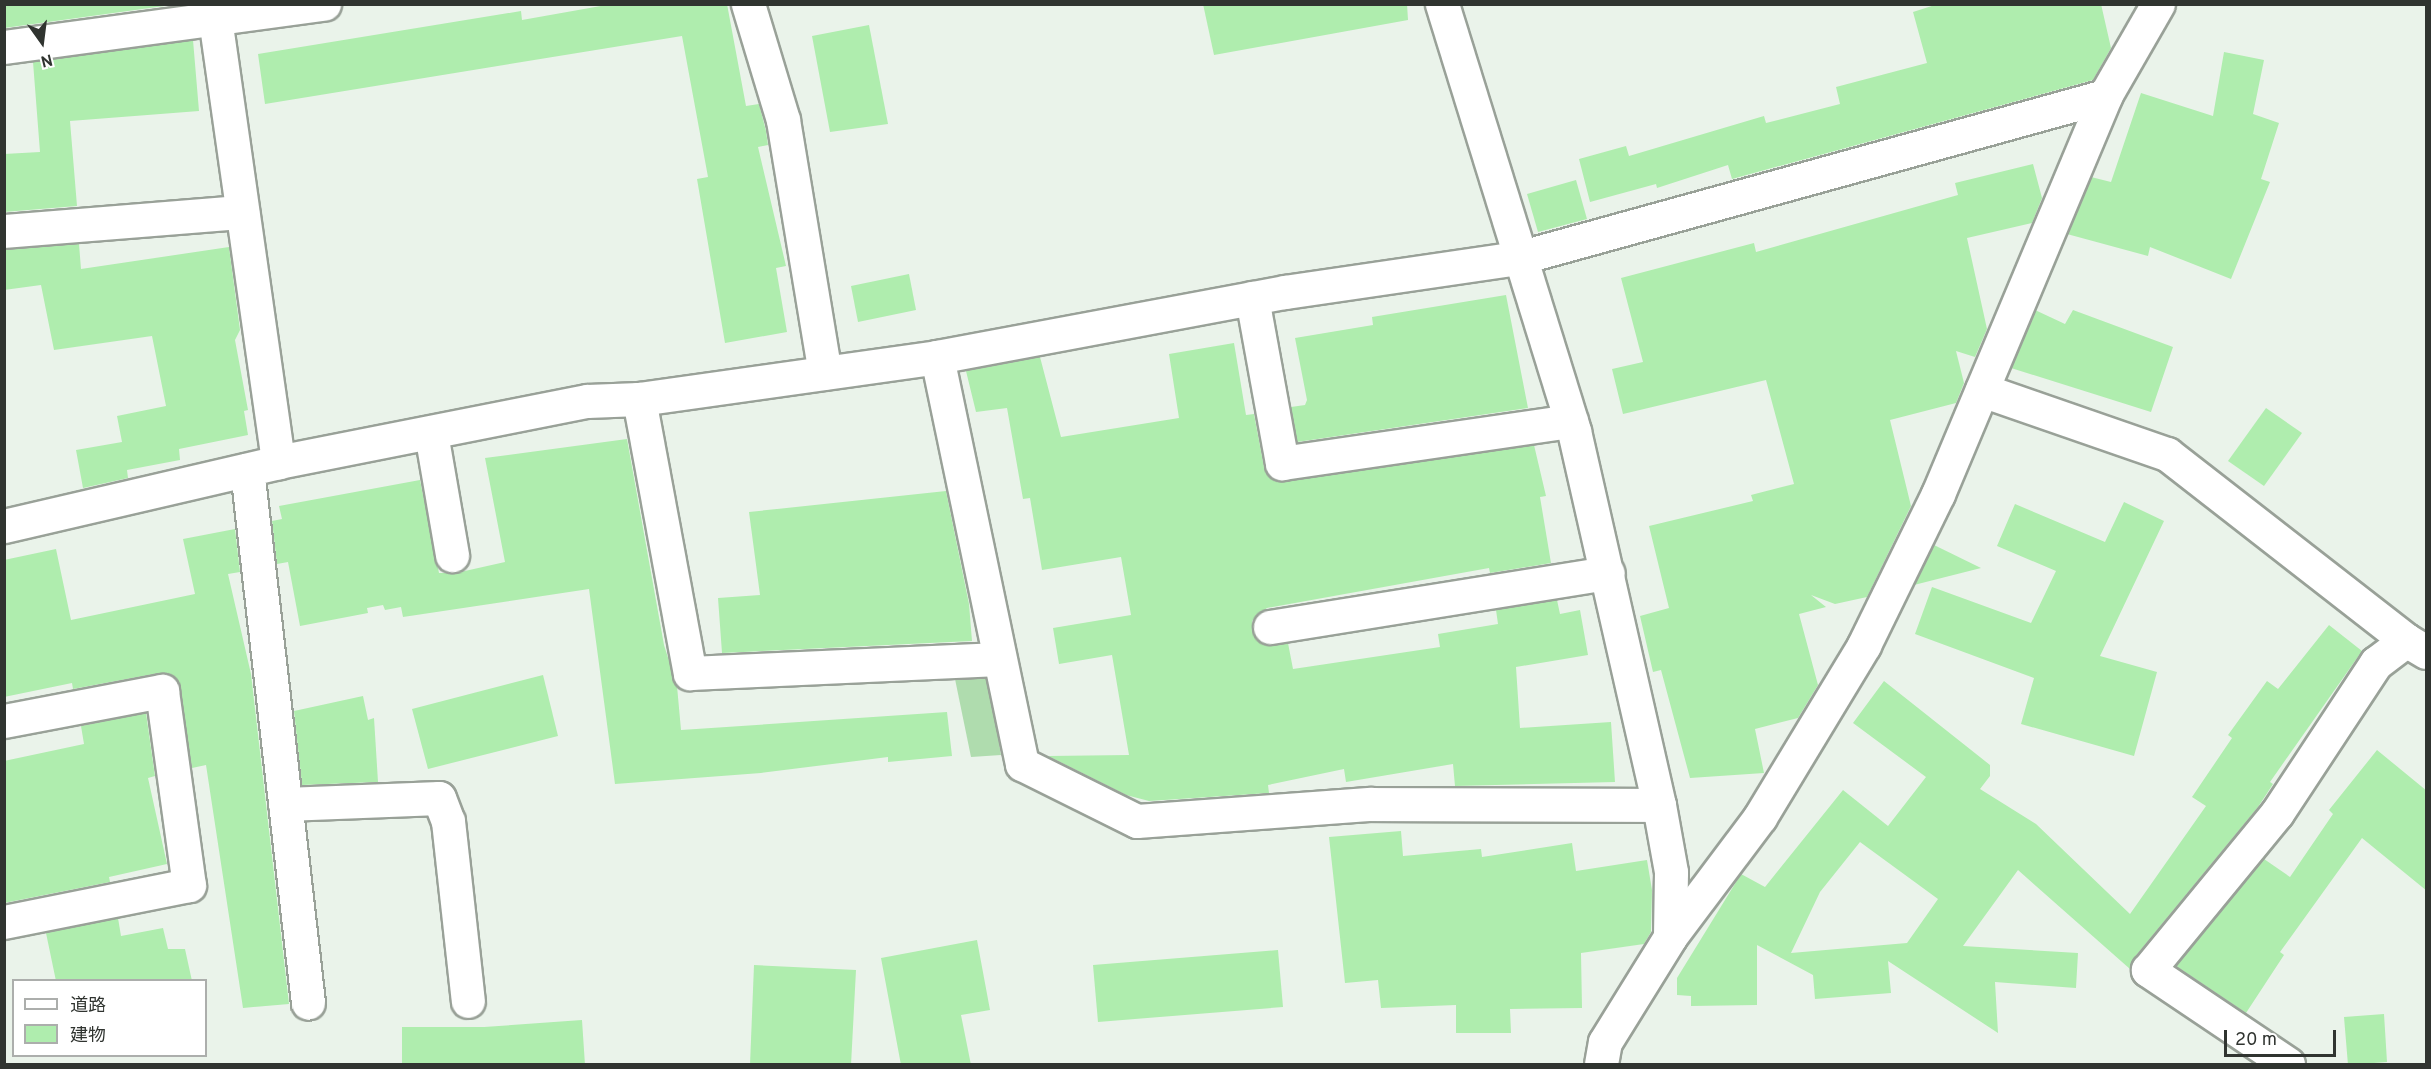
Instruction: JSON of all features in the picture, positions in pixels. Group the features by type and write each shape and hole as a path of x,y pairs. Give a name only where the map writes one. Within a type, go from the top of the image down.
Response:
{"street":[{"path":"4,47 214,13 324,4"},
{"path":"748,4 783,120 825,373"},
{"path":"1442,4 1518,258 1571,422 1608,573 1659,805 1671,872 1670,937"},
{"path":"1601,1065 1605,1042 1670,937 1760,817 1864,645 1938,494 2105,96 2158,4"},
{"path":"214,13 278,462"},
{"path":"4,526 278,462 587,401 639,399 937,357 1252,298 1518,258 2105,96"},
{"path":"4,231 242,212"},
{"path":"1252,298 1282,463 1571,422"},
{"path":"937,357 1022,764 1137,821 1371,804 1659,805"},
{"path":"1982,390 2167,454 2416,646 2376,663 2277,813 2148,970 2288,1065"},
{"path":"639,399 690,673 999,659"},
{"path":"431,433 452,555"},
{"path":"247,470 308,1003"},
{"path":"1270,627 1608,573"},
{"path":"4,721 162,691 189,885 4,922"},
{"path":"285,804 439,798 448,821 468,1000"}],"green space":[{"path":"988,673 1001,755 971,757 955,679"}],"building":[{"path":"4,4 179,4 4,28"},
{"path":"612,4 727,4 746,106 759,104 766,131 768,145 758,147 786,266 776,268 787,332 725,343 697,179 708,177 682,36 265,104 258,54 521,11 522,20"},
{"path":"1203,4 1407,4 1408,20 1214,55"},
{"path":"1938,4 2101,4 2111,48 2093,80 1732,179 1728,165 1657,188 1656,184 1590,202 1579,159 1626,146 1629,156 1764,116 1766,123 1840,104 1836,87 1927,63 1913,12"},
{"path":"869,25 888,124 830,132 812,36"},
{"path":"193,40 199,111 70,121 77,206 4,212 4,154 40,152 33,62"},
{"path":"2224,52 2264,60 2253,114 2279,123 2261,179 2270,182 2231,279 2150,247 2148,256 2067,234 2091,177 2111,182 2141,93 2213,116"},
{"path":"2033,164 2042,198 2032,223 1967,238 1987,329 1975,357 1956,351 1964,383 1956,403 1890,420 1911,506 1867,597 1835,604 1811,595 1826,607 1799,614 1818,685 1798,718 1755,729 1764,773 1690,778 1661,670 1653,672 1640,616 1669,608 1649,526 1753,501 1751,495 1794,484 1766,380 1623,414 1612,369 1643,362 1621,278 1754,243 1756,252 1958,195 1955,183"},
{"path":"1576,180 1587,219 1538,232 1527,194"},
{"path":"79,244 81,269 229,247 240,330 235,340 248,410 244,411 248,435 179,449 180,460 127,470 128,478 83,488 76,450 122,442 117,416 166,406 152,336 54,350 41,285 4,290 4,250"},
{"path":"909,274 916,310 858,322 851,286"},
{"path":"1506,295 1528,408 1297,442 1291,407 1305,405 1307,400 1295,338 1373,325 1372,317"},
{"path":"2035,310 2065,324 2073,310 2173,347 2151,412 2011,368"},
{"path":"1234,343 1246,415 1254,414 1264,467 1275,480 1534,445 1546,496 1540,497 1551,563 1490,573 1489,568 1267,608 1252,621 1256,639 1264,645 1288,643 1293,669 1440,647 1438,634 1498,624 1496,610 1557,600 1560,614 1580,610 1588,655 1516,667 1520,728 1611,722 1615,782 1455,786 1453,764 1346,782 1344,769 1268,785 1269,793 1149,801 1126,795 1048,756 1129,755 1112,655 1059,664 1053,628 1131,615 1121,557 1042,570 1030,498 1023,499 1007,408 976,412 966,371 1040,357 1061,437 1179,418 1169,354"},
{"path":"2266,408 2302,433 2264,486 2228,461"},
{"path":"627,439 664,645 677,686 681,730 947,712 952,756 888,762 888,757 761,773 615,784 589,589 403,617 401,607 385,610 383,605 367,608 368,613 300,626 288,562 277,564 272,521 282,519 279,506 420,480 439,573 456,573 505,562 485,458"},
{"path":"946,491 969,604 972,641 722,653 718,598 760,595 749,512"},
{"path":"2124,502 2164,521 2100,656 2157,672 2134,756 2021,724 2034,678 1915,634 1932,587 2031,623 2056,571 1997,546 2015,504 2105,542"},
{"path":"235,529 240,572 228,574 251,674 289,1004 243,1008 206,765 192,768 177,680 159,673 73,689 72,683 4,697 4,560 56,549 71,620 195,594 183,539"},
{"path":"1934,545 1981,568 1914,585"},
{"path":"2329,625 2362,651 2270,782 2273,784 2258,807 2134,958 2130,969 2018,870 1963,946 2078,953 2076,988 1995,982 1998,1033 1888,961 1891,993 1815,999 1813,975 1757,945 1757,1005 1691,1006 1691,996 1677,995 1677,978 1741,874 1765,887 1843,790 1888,826 1926,777 1853,723 1884,681 1990,765 1990,776 1980,789 2036,824 2130,914 2206,806 2192,797 2232,738 2228,735 2267,681 2278,689","holes":["1860,842 1938,899 1907,943 1791,953 1820,892"]},
{"path":"543,675 558,736 428,769 412,709"},
{"path":"363,696 368,720 374,718 378,782 302,785 294,711"},
{"path":"146,713 155,776 148,778 167,864 109,877 110,882 4,903 4,761 84,744 81,726"},
{"path":"2377,750 2427,791 2427,891 2362,838 2280,952 2284,955 2246,1013 2176,966 2264,859 2290,877 2333,814 2329,810"},
{"path":"1401,831 1403,856 1481,849 1482,857 1572,843 1576,871 1647,860 1652,890 1651,932 1644,944 1581,953 1582,1008 1510,1009 1511,1033 1456,1033 1456,1005 1381,1008 1378,980 1345,983 1329,837"},
{"path":"118,918 121,936 163,928 168,949 185,949 192,979 56,979 46,933"},
{"path":"977,940 990,1010 961,1015 971,1065 901,1065 881,958"},
{"path":"1278,950 1283,1007 1098,1022 1093,965"},
{"path":"754,965 856,970 851,1065 750,1065"},
{"path":"2384,1014 2387,1062 2348,1065 2344,1017"},
{"path":"582,1020 585,1065 402,1065 402,1027 484,1027"}]}
